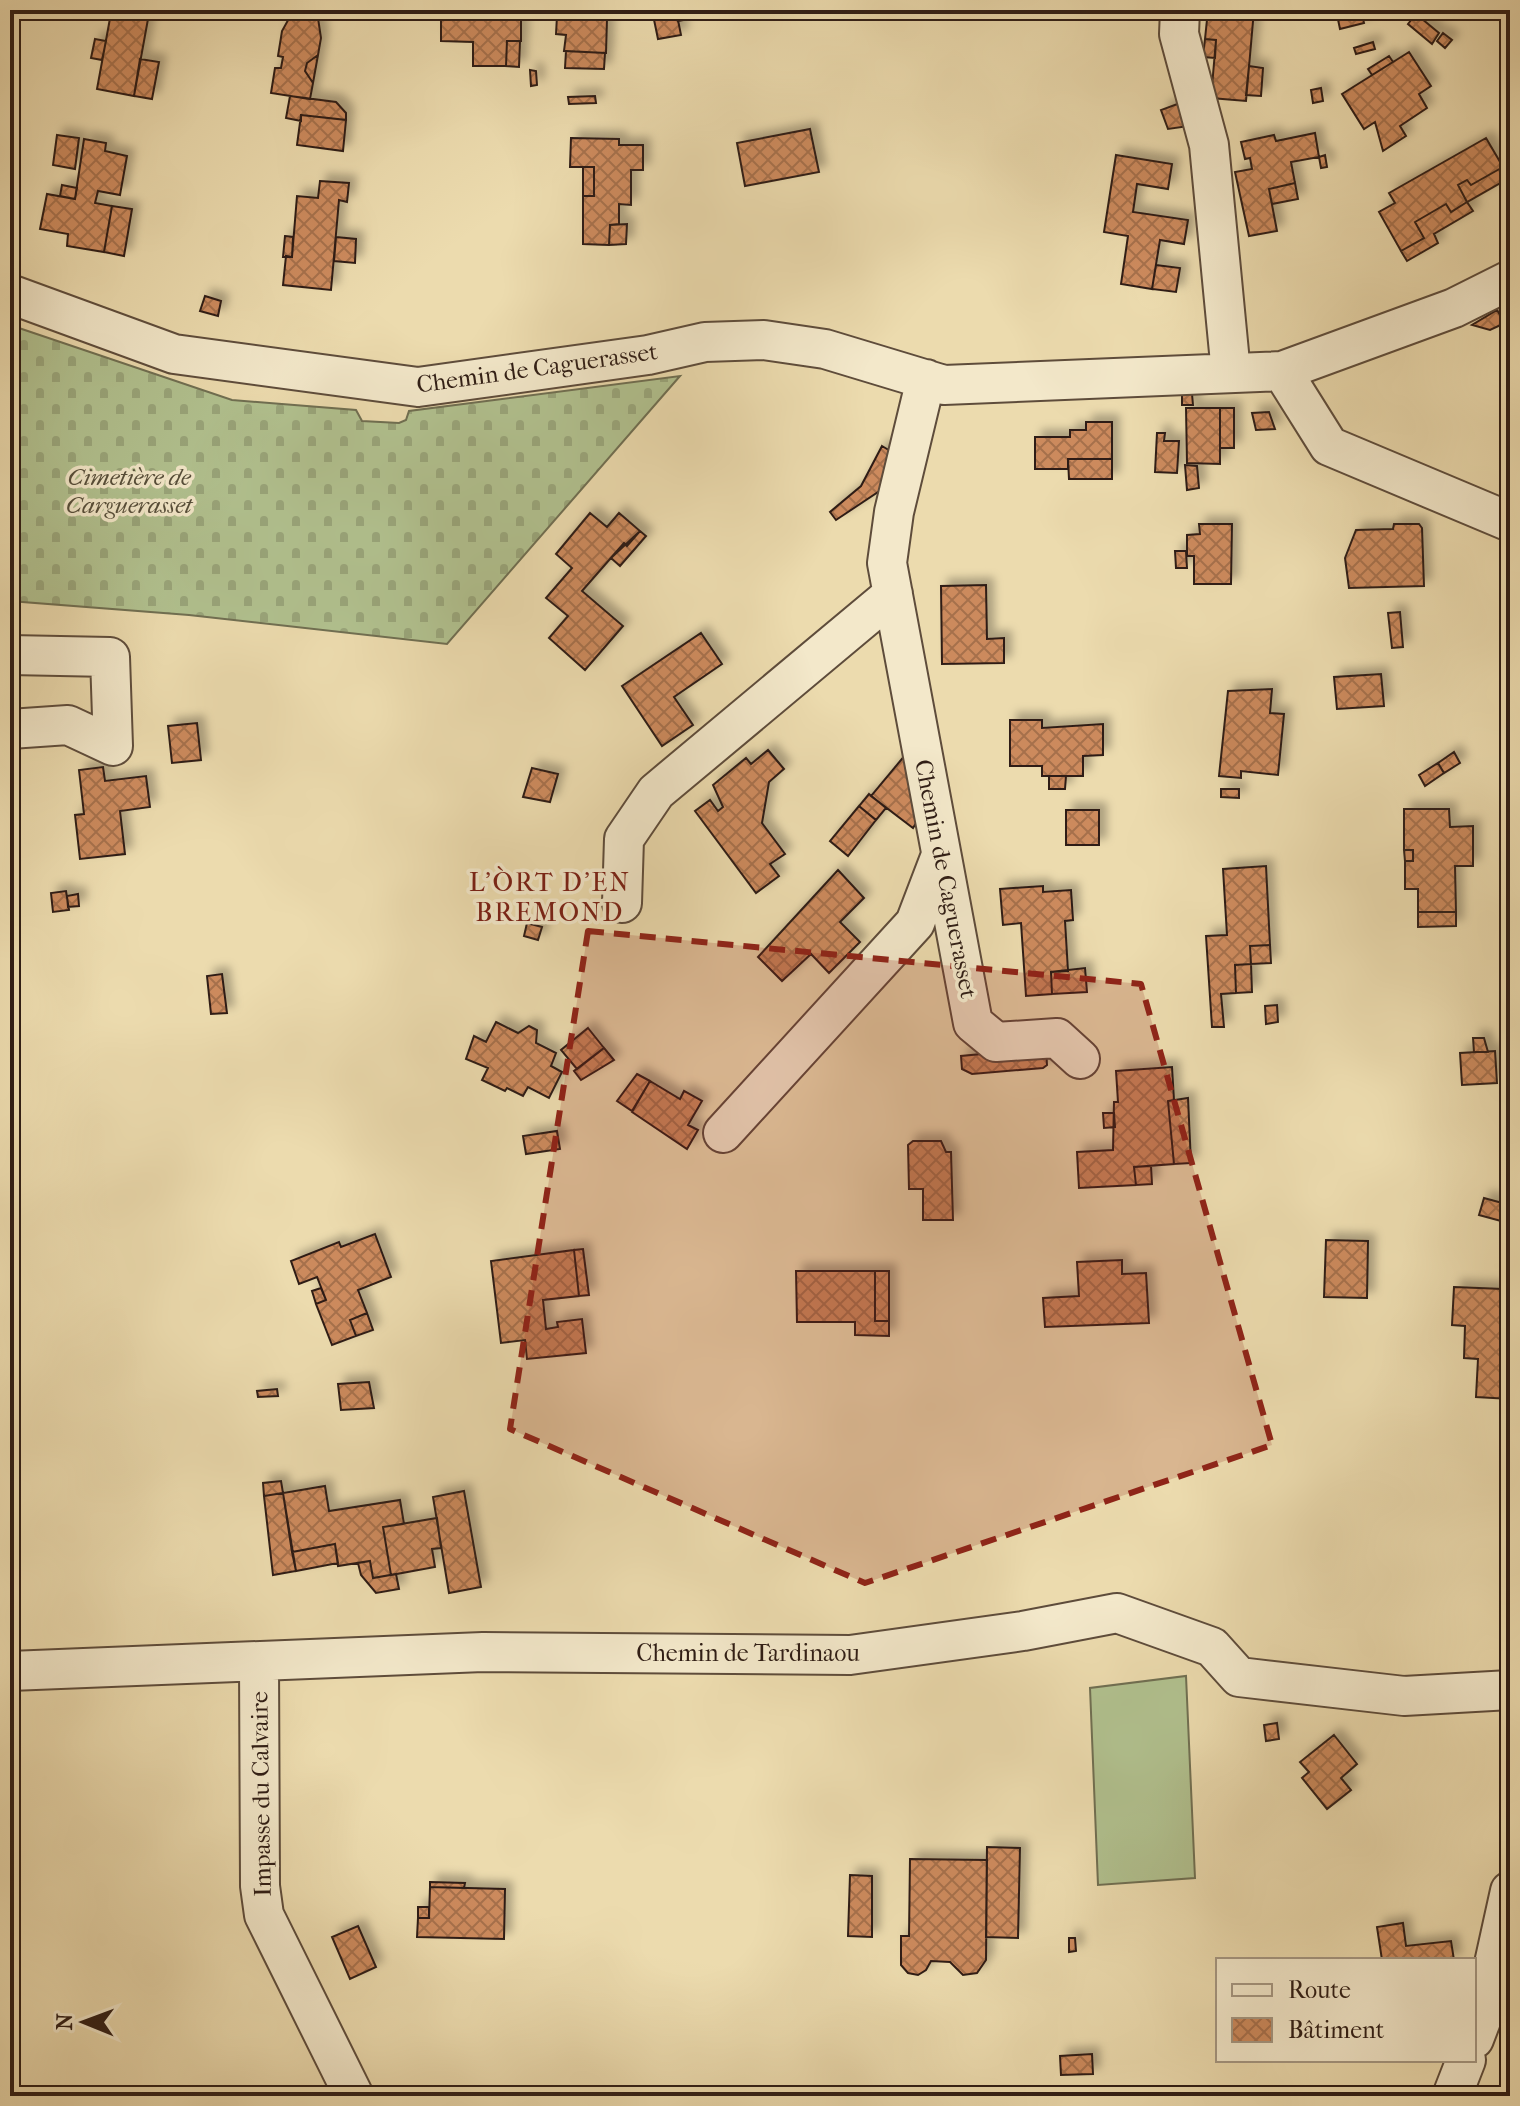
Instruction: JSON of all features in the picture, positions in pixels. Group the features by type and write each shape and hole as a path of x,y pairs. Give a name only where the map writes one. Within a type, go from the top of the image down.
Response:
{"street":[{"path":"1180,10 1179,34 1209,145 1231,373"},
{"name":"Chemin de Caguerasset","path":"10,294 174,354 418,387 648,355 705,342 764,340 825,349 944,385 1282,371 1454,308 1510,280"},
{"path":"1282,371 1329,446 1510,522"},
{"name":"Chemin de Caguerasset","path":"926,379 894,512 887,563 973,1023 996,1042 1057,1038 1080,1059"},
{"path":"622,903 624,839 656,792 893,594"},
{"path":"10,655 110,657 113,746 68,725 10,729"},
{"path":"723,1133 915,923 941,855"},
{"name":"Chemin de Tardinaou","path":"10,1671 483,1652 850,1655 1023,1631 1117,1613 1212,1647 1239,1677 1404,1696 1510,1690"},
{"name":"Impasse du Calvaire","path":"259,1662 260,1886 264,1915 354,2096"},
{"path":"1476,2034 1510,1891"},
{"path":"1452,2096 1465,2062"}],"highlighted area":[{"path":"588,931 1141,984 1272,1445 865,1583 510,1429"}],"green space":[{"name":"Cimetière de Carguerasset","path":"10,325 232,400 356,410 362,421 399,423 406,420 409,411 680,376 447,644 189,615 10,601"},
{"path":"1186,1676 1195,1878 1098,1885 1090,1688"}],"building":[{"path":"441,10 521,10 521,41 507,41 506,66 473,66 473,42 441,41"},
{"path":"584,10 597,10 596,18 607,19 606,53 564,51 566,35 556,34 557,16 583,18"},
{"path":"652,10 676,10 681,35 658,39"},
{"path":"676,10 725,10 725,12 678,21"},
{"path":"1208,10 1254,10 1246,101 1211,98 1216,40 1205,39"},
{"path":"1336,10 1361,10 1364,23 1340,29"},
{"path":"111,13 148,19 134,96 97,89"},
{"path":"292,13 318,18 321,38 318,55 307,63 305,71 313,83 310,99 271,93 275,68 281,68 283,57 278,56 282,31"},
{"path":"1416,14 1439,33 1432,44 1408,24"},
{"path":"1443,33 1452,40 1445,48 1437,41"},
{"path":"95,39 106,41 102,60 91,58"},
{"path":"1205,39 1216,40 1215,58 1203,57"},
{"path":"507,41 520,41 519,67 506,66"},
{"path":"1373,42 1375,49 1356,54 1354,48"},
{"path":"566,51 605,53 604,69 565,68"},
{"path":"1409,52 1431,86 1419,94 1427,108 1400,126 1406,136 1383,151 1375,122 1364,129 1342,94"},
{"path":"318,55 313,83 305,71 307,63"},
{"path":"1389,56 1393,62 1372,75 1368,69"},
{"path":"140,59 159,62 152,99 134,96"},
{"path":"1249,66 1263,68 1261,96 1246,95"},
{"path":"530,70 536,71 537,85 531,86"},
{"path":"1321,88 1323,101 1313,103 1311,90"},
{"path":"290,96 336,102 346,113 346,120 301,115 301,121 286,118"},
{"path":"595,96 596,103 569,104 568,97"},
{"path":"1180,103 1189,126 1168,129 1161,110"},
{"path":"301,115 346,120 343,151 297,145"},
{"path":"810,129 819,172 745,186 737,143"},
{"path":"1315,133 1319,157 1291,162 1295,183 1269,189 1277,231 1249,236 1235,172 1252,169 1250,158 1245,159 1241,142 1274,135 1276,141"},
{"path":"57,135 79,138 75,169 53,165"},
{"path":"571,138 619,139 619,145 643,145 643,170 631,170 631,205 619,204 619,224 610,225 609,245 583,244 583,196 594,196 594,167 570,167"},
{"path":"1486,138 1503,167 1471,185 1467,180 1458,185 1467,202 1451,212 1446,204 1415,222 1424,238 1401,251 1379,212 1395,203 1389,193"},
{"path":"84,139 106,143 105,151 127,156 120,195 98,191 95,203 112,206 104,252 67,246 68,234 40,229 47,194 75,199"},
{"path":"1116,155 1172,164 1168,189 1137,184 1133,212 1188,220 1184,244 1160,240 1152,289 1121,284 1128,236 1104,232"},
{"path":"1325,155 1327,167 1321,168 1319,157"},
{"path":"583,167 594,167 594,196 583,196"},
{"path":"1503,167 1509,178 1467,202 1458,185 1467,180 1471,185"},
{"path":"320,181 349,183 347,202 339,200 331,290 283,285 286,256 292,257 297,196 318,198"},
{"path":"1295,183 1298,199 1272,204 1269,189"},
{"path":"62,185 77,188 75,199 60,196"},
{"path":"1467,202 1473,211 1434,234 1438,243 1407,261 1401,251 1424,238 1415,222 1446,204 1451,212"},
{"path":"112,206 132,209 124,256 104,252"},
{"path":"627,224 626,244 609,245 610,225"},
{"path":"285,236 293,237 292,257 283,257"},
{"path":"336,237 356,239 355,263 334,261"},
{"path":"1156,265 1180,268 1176,292 1152,289"},
{"path":"205,296 221,301 218,316 200,311"},
{"path":"1497,310 1505,323 1490,330 1472,325"},
{"path":"1182,394 1192,394 1193,405 1182,405"},
{"path":"1186,408 1220,408 1220,464 1187,463"},
{"path":"1220,408 1234,408 1234,448 1220,448"},
{"path":"1269,412 1275,429 1256,430 1252,413"},
{"path":"1086,422 1112,422 1112,459 1068,459 1068,469 1035,469 1035,437 1070,437 1070,430 1086,430"},
{"path":"1157,433 1165,433 1164,441 1179,441 1177,473 1155,472"},
{"path":"882,446 902,458 887,486 836,520 830,512 861,486"},
{"path":"1068,459 1112,459 1112,479 1069,479"},
{"path":"1185,465 1197,466 1199,488 1187,490"},
{"path":"590,513 607,527 619,513 640,531 627,546 624,543 582,591 623,626 585,670 549,638 568,616 546,598 572,568 556,554"},
{"path":"1199,524 1232,524 1231,584 1194,584 1194,556 1187,556 1187,535 1200,534"},
{"path":"1394,524 1419,524 1422,528 1424,586 1349,588 1345,558 1356,530 1393,529"},
{"path":"640,531 646,536 620,566 611,558"},
{"path":"1175,551 1186,551 1187,568 1176,568"},
{"path":"986,585 987,639 1004,638 1004,663 942,664 941,586"},
{"path":"1400,612 1403,647 1392,648 1388,613"},
{"path":"701,633 722,664 674,697 693,725 662,746 622,686"},
{"path":"1381,674 1384,706 1337,709 1334,677"},
{"path":"1272,689 1270,713 1284,714 1278,775 1241,771 1241,778 1219,776 1228,691"},
{"path":"1010,720 1042,720 1042,728 1103,724 1103,755 1083,756 1083,776 1042,776 1042,766 1010,766"},
{"path":"197,723 201,760 172,763 168,726"},
{"path":"768,750 784,769 769,782 762,823 785,854 770,864 779,876 756,893 695,811 710,800 718,811 723,807 713,785 746,758 751,764"},
{"path":"1454,752 1460,763 1444,773 1438,763"},
{"path":"906,754 926,807 913,828 871,796"},
{"path":"1438,763 1444,773 1425,786 1419,775"},
{"path":"103,767 105,781 146,776 150,807 120,811 125,854 80,859 75,815 84,814 79,770"},
{"path":"532,768 558,774 550,802 523,797"},
{"path":"1049,776 1066,776 1065,789 1049,789"},
{"path":"1221,789 1239,789 1239,798 1221,797"},
{"path":"869,794 886,808 876,820 859,806"},
{"path":"859,806 876,820 848,856 830,841"},
{"path":"1404,809 1449,809 1450,827 1473,826 1473,866 1455,866 1456,912 1418,912 1418,889 1405,889 1405,861 1413,861 1413,850 1404,850"},
{"path":"1066,810 1099,810 1099,845 1066,845"},
{"path":"1404,850 1413,850 1413,861 1405,861"},
{"path":"1266,866 1270,945 1250,946 1251,964 1235,965 1236,993 1221,994 1224,1027 1212,1027 1206,936 1227,935 1223,869"},
{"path":"838,870 864,898 840,922 860,942 829,973 811,954 782,981 758,957"},
{"path":"1043,886 1043,892 1071,890 1073,920 1065,921 1068,971 1051,972 1052,994 1026,996 1021,923 1003,925 1000,889"},
{"path":"66,891 69,910 53,912 51,893"},
{"path":"78,894 79,906 68,907 67,896"},
{"path":"1418,912 1456,912 1456,926 1418,927"},
{"path":"527,923 542,927 538,940 524,936"},
{"path":"1270,945 1271,963 1251,964 1250,946"},
{"path":"1251,964 1252,992 1236,993 1235,965"},
{"path":"1085,968 1087,992 1052,994 1051,972"},
{"path":"222,974 227,1013 211,1014 207,976"},
{"path":"1277,1005 1278,1022 1266,1024 1265,1006"},
{"path":"496,1022 518,1033 529,1026 537,1030 536,1043 556,1053 551,1066 562,1072 549,1098 528,1087 523,1096 507,1088 505,1091 482,1080 488,1068 466,1059 474,1036 486,1042"},
{"path":"588,1028 604,1048 577,1069 561,1050"},
{"path":"1473,1038 1484,1038 1488,1052 1474,1052"},
{"path":"604,1048 614,1060 581,1080 574,1071"},
{"path":"1046,1048 1047,1065 1043,1068 972,1074 962,1069 961,1056"},
{"path":"1495,1051 1497,1083 1462,1085 1460,1053"},
{"path":"1172,1067 1174,1100 1168,1101 1174,1164 1134,1167 1136,1185 1079,1188 1077,1152 1113,1150 1114,1102 1118,1102 1116,1071"},
{"path":"637,1074 650,1081 632,1111 617,1101"},
{"path":"650,1081 680,1099 684,1091 702,1101 688,1125 698,1130 687,1149 632,1112"},
{"path":"1188,1098 1191,1163 1174,1164 1168,1101"},
{"path":"1103,1113 1114,1113 1115,1127 1104,1128"},
{"path":"557,1131 560,1149 526,1154 523,1136"},
{"path":"913,1141 941,1141 946,1152 951,1152 953,1220 923,1220 923,1189 909,1189 908,1145"},
{"path":"1151,1166 1152,1184 1136,1185 1134,1167"},
{"path":"1484,1198 1506,1204 1501,1221 1479,1215"},
{"path":"375,1234 391,1277 358,1290 367,1313 350,1320 356,1336 332,1345 316,1304 326,1300 317,1277 299,1284 291,1261 339,1242 341,1247"},
{"path":"1326,1240 1368,1241 1367,1298 1324,1297"},
{"path":"583,1249 589,1295 579,1296 574,1250"},
{"path":"574,1250 579,1296 543,1300 546,1329 558,1327 557,1322 582,1319 586,1353 527,1359 525,1340 501,1343 491,1261"},
{"path":"1122,1260 1122,1274 1146,1273 1149,1323 1045,1327 1043,1298 1079,1296 1077,1262"},
{"path":"796,1271 875,1271 875,1321 889,1321 889,1336 855,1335 855,1322 797,1322"},
{"path":"875,1271 889,1271 889,1321 875,1321"},
{"path":"1454,1287 1503,1289 1501,1333 1510,1334 1510,1399 1476,1397 1478,1359 1464,1358 1465,1326 1452,1325"},
{"path":"321,1288 326,1300 316,1304 312,1291"},
{"path":"367,1313 373,1330 356,1336 350,1320"},
{"path":"369,1382 374,1408 341,1410 338,1384"},
{"path":"277,1389 278,1396 258,1397 257,1391"},
{"path":"281,1481 283,1493 264,1496 263,1483"},
{"path":"325,1486 329,1511 400,1500 404,1524 383,1527 391,1575 373,1578 370,1561 338,1566 335,1544 292,1552 283,1493"},
{"path":"464,1491 481,1587 449,1593 433,1497"},
{"path":"283,1493 296,1571 273,1575 264,1496"},
{"path":"437,1518 441,1548 432,1549 435,1567 391,1575 383,1527"},
{"path":"335,1544 338,1563 296,1571 292,1552"},
{"path":"370,1561 373,1578 396,1574 399,1589 376,1593 361,1575 358,1563"},
{"path":"1277,1723 1279,1739 1266,1741 1264,1725"},
{"path":"1334,1735 1357,1764 1341,1778 1351,1790 1327,1809 1302,1778 1309,1772 1300,1762"},
{"path":"987,1847 1020,1848 1018,1938 986,1937"},
{"path":"910,1859 987,1860 986,1960 977,1973 963,1975 950,1962 931,1961 926,1970 918,1975 908,1973 901,1965 901,1936 909,1936"},
{"path":"850,1875 872,1876 872,1937 848,1936"},
{"path":"430,1882 465,1883 464,1888 430,1887"},
{"path":"430,1887 505,1889 504,1939 417,1937 418,1918 429,1918"},
{"path":"418,1907 429,1907 429,1918 418,1918"},
{"path":"1403,1923 1406,1946 1451,1941 1454,1958 1382,1958 1377,1927"},
{"path":"358,1926 376,1967 350,1979 332,1937"},
{"path":"1069,1938 1075,1938 1076,1951 1069,1952"},
{"path":"1092,2054 1093,2074 1061,2075 1060,2056"}],"district":[{"name":"L'ÒRT D'EN BREMOND","path":"550,897"}]}
